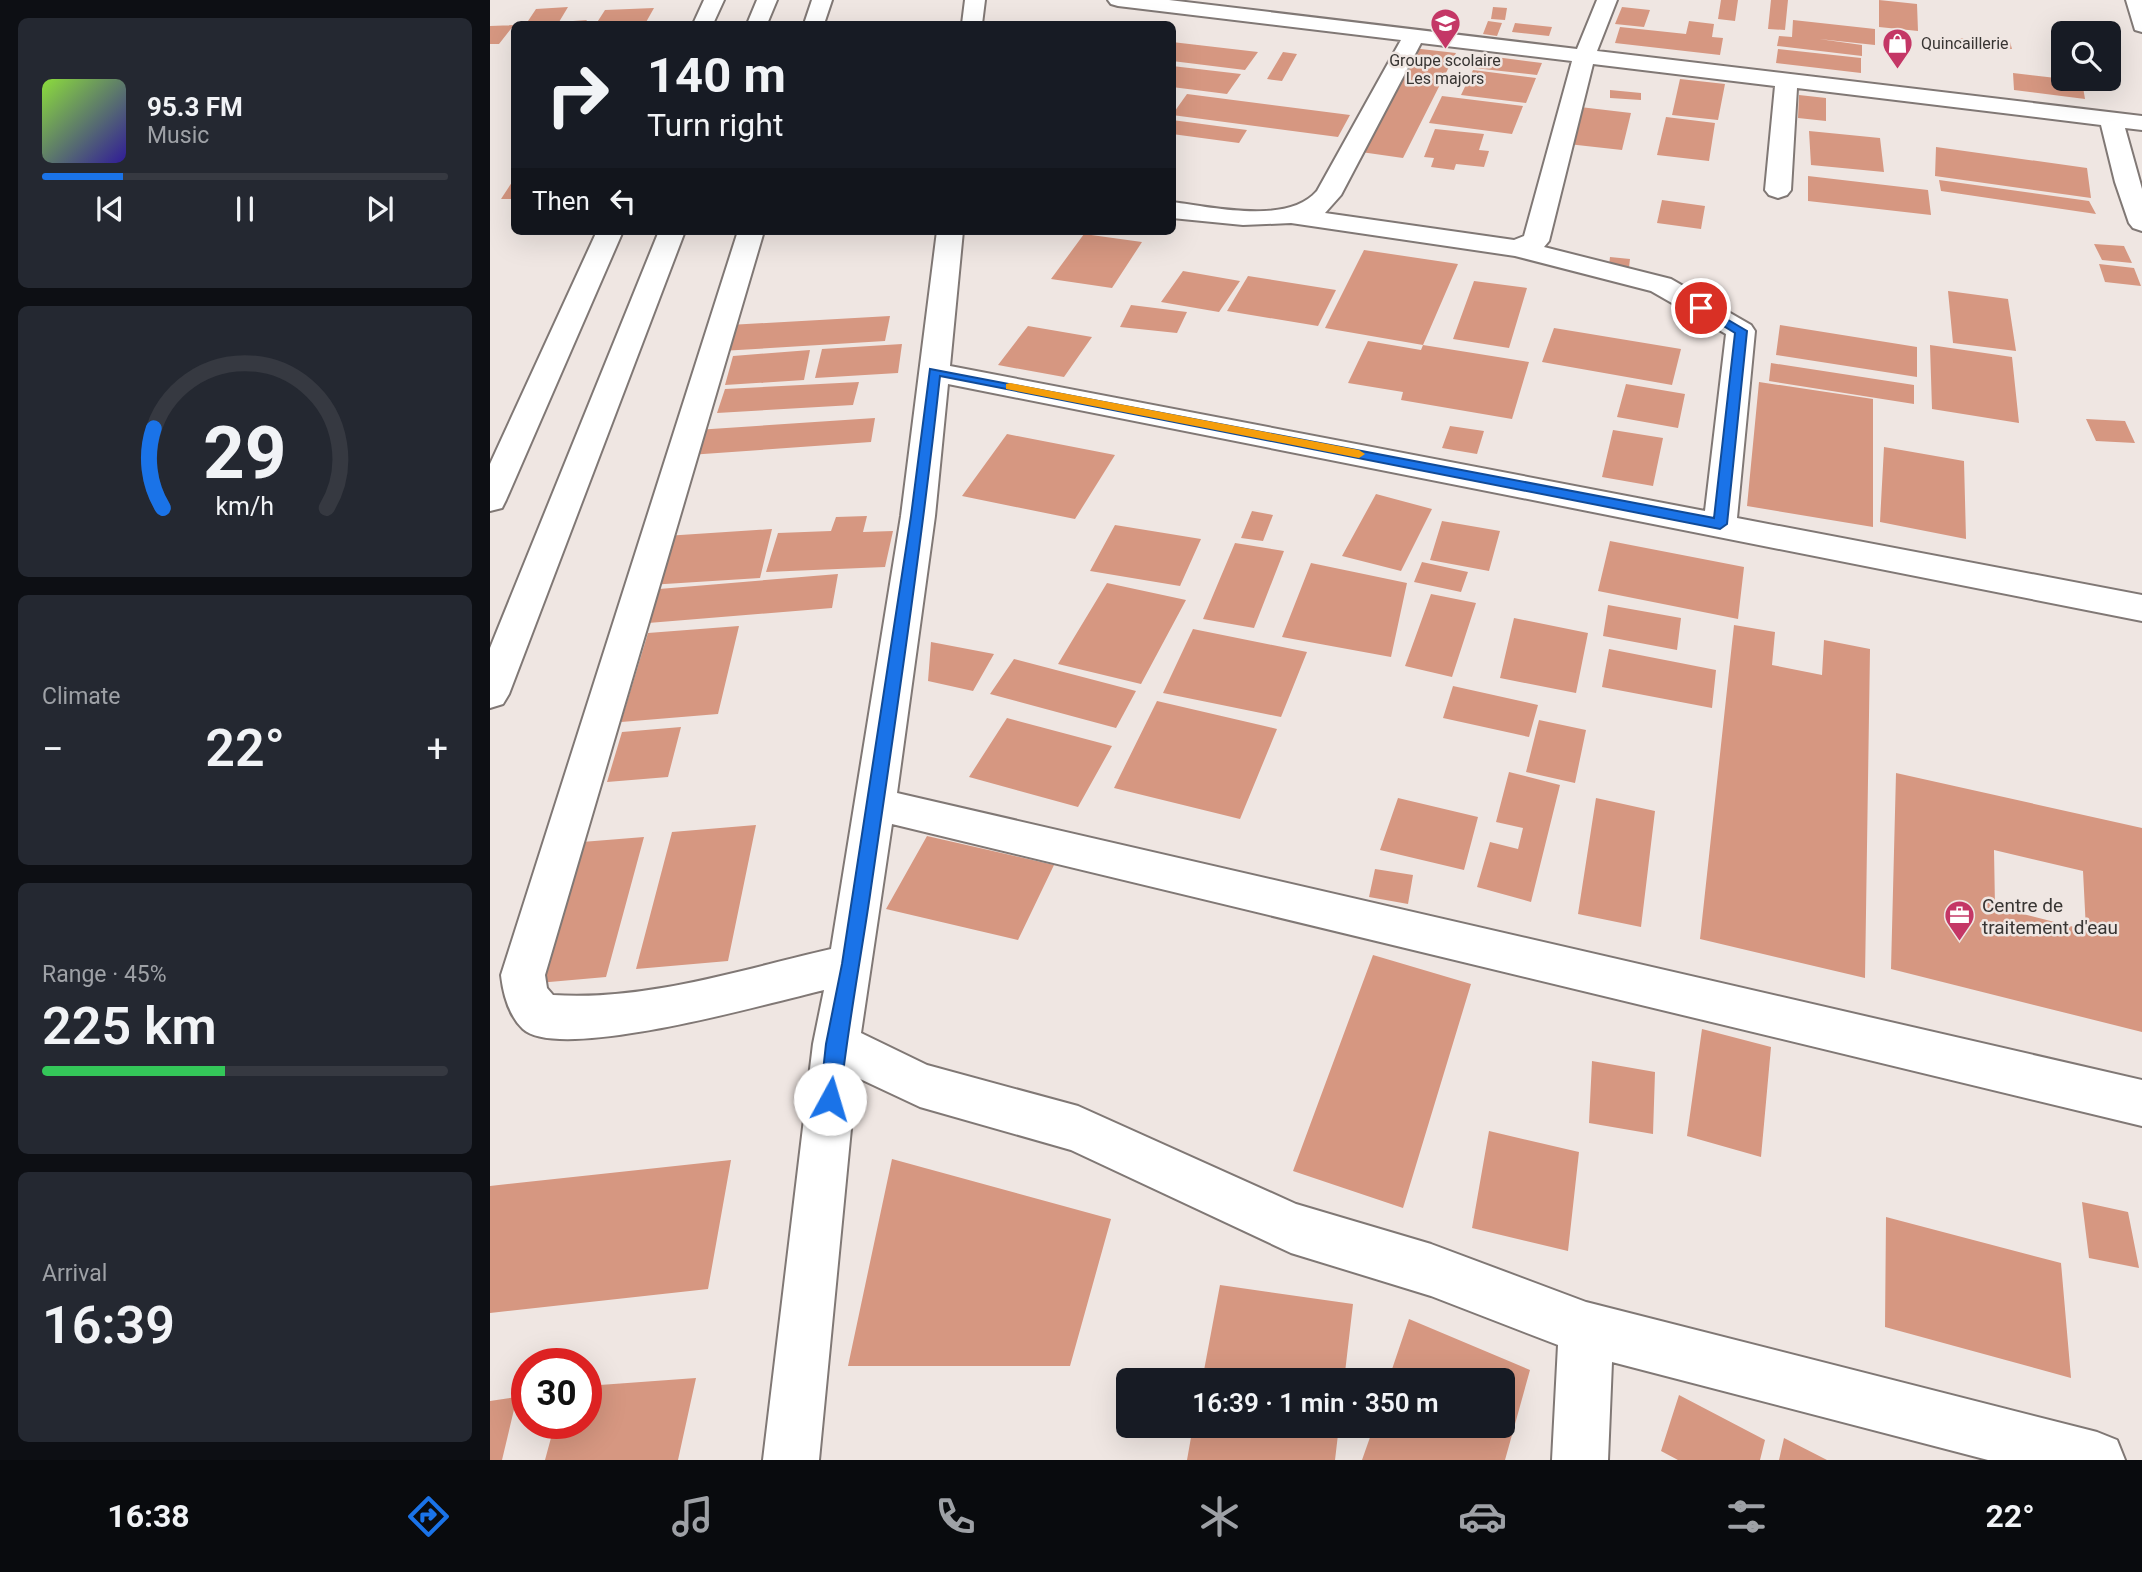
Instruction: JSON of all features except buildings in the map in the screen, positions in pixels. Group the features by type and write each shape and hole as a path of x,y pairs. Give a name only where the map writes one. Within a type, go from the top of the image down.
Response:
{"street":[{"path":"704,21 713,0"},
{"path":"758,21 767,0"},
{"path":"815,21 822,0"},
{"path":"972,21 975,0"},
{"path":"1118,0 2142,123"},
{"path":"1516,248 1536,241 1584,57 1607,0"},
{"path":"2136,0 2142,26"},
{"path":"1293,216 1315,209 1328,195 1414,36"},
{"path":"1778,190 1786,82"},
{"path":"2110,120 2127,182 2142,223"},
{"path":"1176,210 1248,217 1293,216 1516,248 1661,285 1741,331 1720,524"},
{"path":"490,500 608,235"},
{"path":"490,694 670,235"},
{"path":"750,235 523,975 526,994 540,1014 586,1018 650,1011 851,964"},
{"path":"791,1460 836,1044 851,964 918,516 950,235"},
{"path":"934,372 2142,608"},
{"path":"875,804 2142,1103"},
{"path":"836,1044 920,1085 1078,1129 1291,1228 1431,1269 1586,1329 2097,1460"},
{"path":"1580,1460 1586,1329"}],"slow traffic":[{"path":"1010,386 1359,454"}],"place":[{"name":"Groupe scolaire Les majors","path":"1445,50"},
{"name":"Quincaillerie","path":"1898,70"},
{"name":"Centre de traitement d'eau","path":"1959,943"}],"route":[{"path":"830,1099 836,1044 851,964 918,516 934,372 1720,524 1741,331 1701,308"}]}
